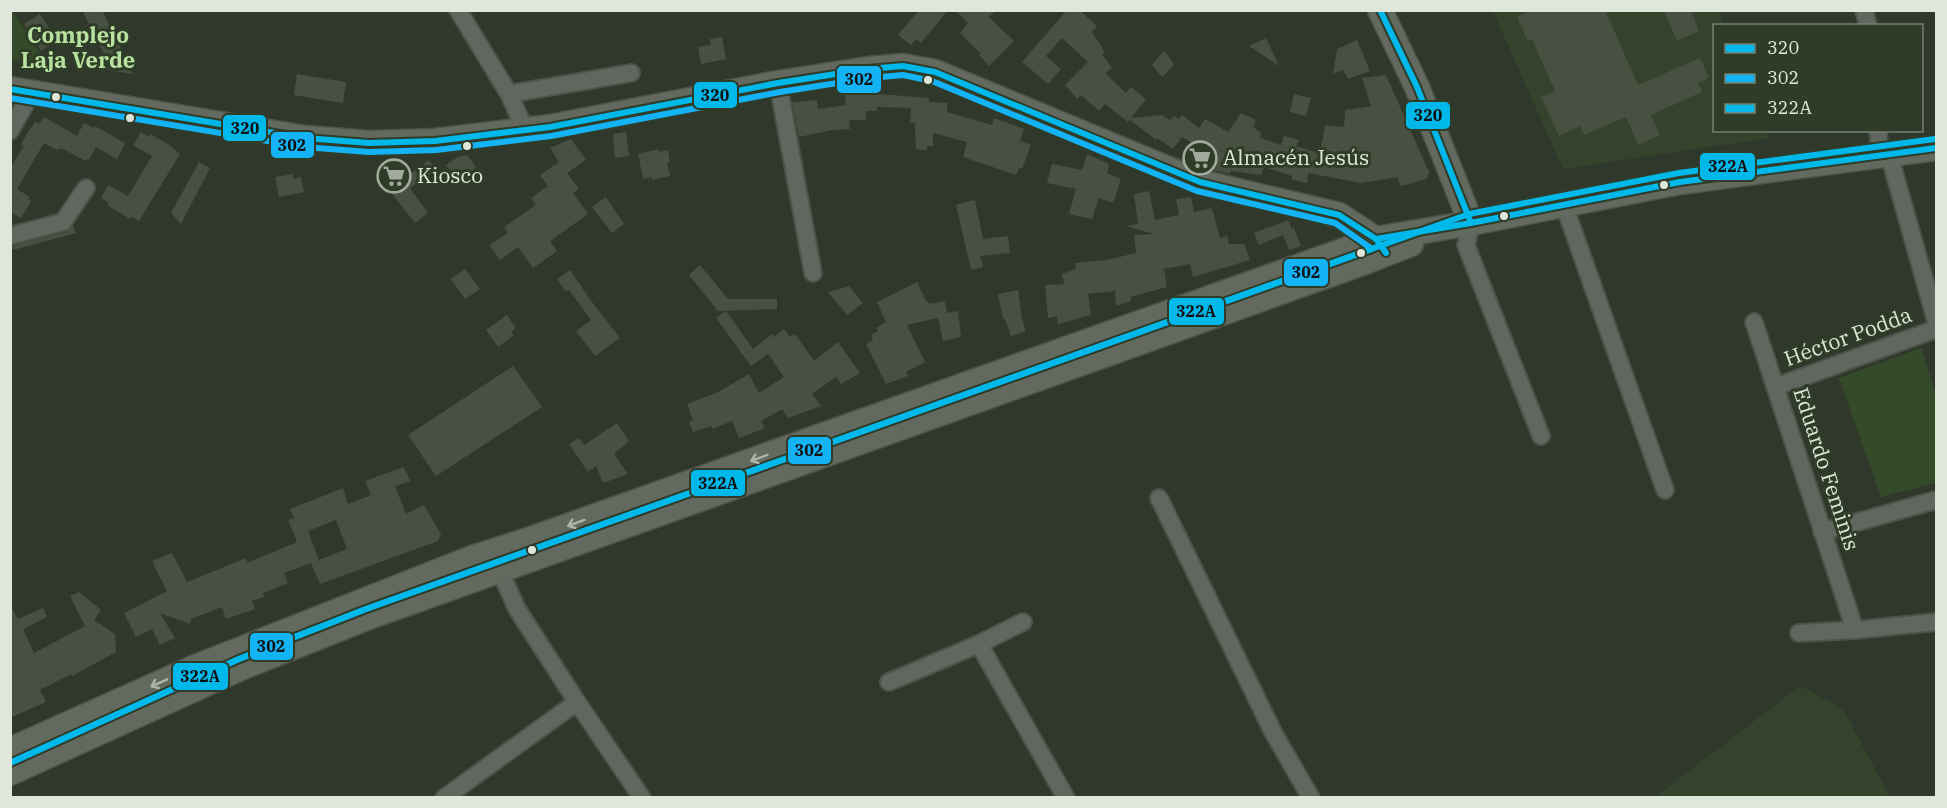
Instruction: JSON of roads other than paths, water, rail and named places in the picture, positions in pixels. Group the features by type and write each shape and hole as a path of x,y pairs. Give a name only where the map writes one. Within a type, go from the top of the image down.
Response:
{"main road":[{"path":"1380,10 1417,87 1471,223"},
{"path":"21,90 305,138 369,143 435,141 525,130 778,83 903,66 922,69 1076,129 1200,182 1339,215 1381,246"},
{"path":"10,772 45,746 193,668 847,436 1365,262 1381,246 1471,223 1680,182 1936,148"},
{"path":"10,750 45,746"}],"street":[{"path":"458,10 509,94 525,130"},
{"path":"509,94 631,73"},
{"path":"778,83 813,273"},
{"path":"10,131 21,90"},
{"path":"1879,132 1936,321"},
{"path":"10,236 63,222 86,188"},
{"path":"1564,205 1665,490"},
{"path":"1471,223 1466,245 1541,436"},
{"name":"Eduardo Feminis","path":"1754,322 1855,630"},
{"name":"Héctor Podda","path":"1775,387 1936,329"},
{"path":"1159,498 1273,732 1311,798"},
{"path":"1822,532 1936,500"},
{"path":"496,560 517,609 642,798"},
{"path":"1799,633 1855,630 1936,621"},
{"path":"889,682 979,644 1023,622"},
{"path":"979,644 1066,798"},
{"path":"444,798 577,702"}],"place":[{"name":"Almacén Jesús","path":"1200,158"},
{"name":"Kiosco","path":"394,176"}],"district":[{"name":"Complejo Laja Verde","path":"78,48"}]}
